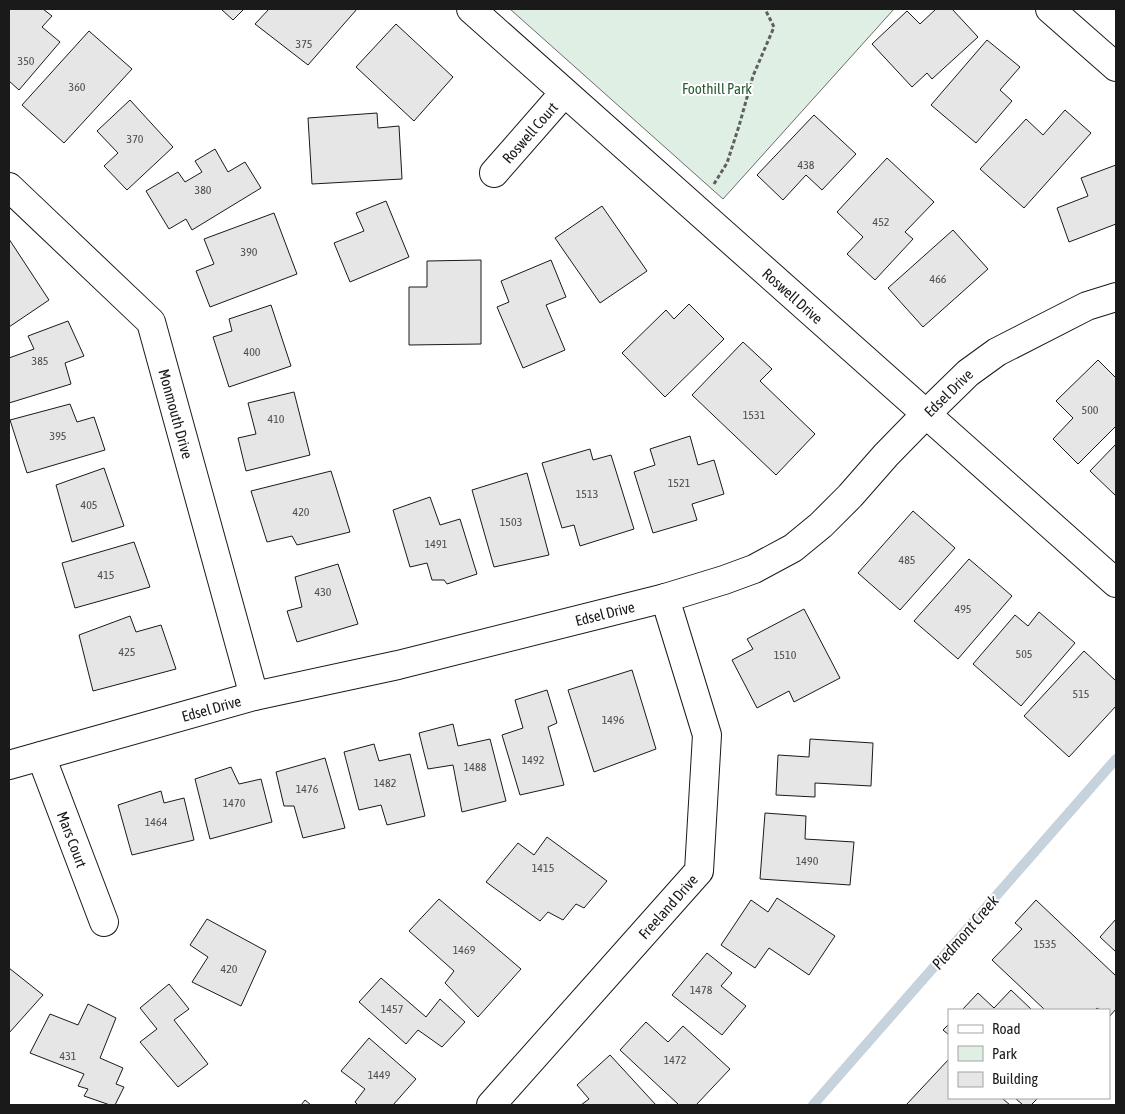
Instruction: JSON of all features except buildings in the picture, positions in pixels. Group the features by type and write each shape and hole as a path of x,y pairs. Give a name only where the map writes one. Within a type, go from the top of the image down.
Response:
{"street":[{"name":"Roswell Drive","path":"471,9 1116,584"},
{"path":"1050,9 1116,68"},
{"name":"Roswell Court","path":"494,173 564,92"},
{"name":"Monmouth Drive","path":"9,187 151,322 254,696"},
{"name":"Edsel Drive","path":"9,765 254,696 398,665 665,598 754,569 793,548 821,525 850,496 886,455 968,373 996,352 1087,306 1116,297"},
{"name":"Freeland Drive","path":"491,1105 698,871 707,734 665,598"},
{"name":"Mars Court","path":"41,756 104,922"}],"path":[{"path":"713,185 727,163 753,76 774,27 764,9"}],"green space":[{"name":"Foothill Park","path":"510,9 894,9 723,199"}],"waterway":[{"name":"Piedmont Creek","path":"813,1105 1116,759"}]}
